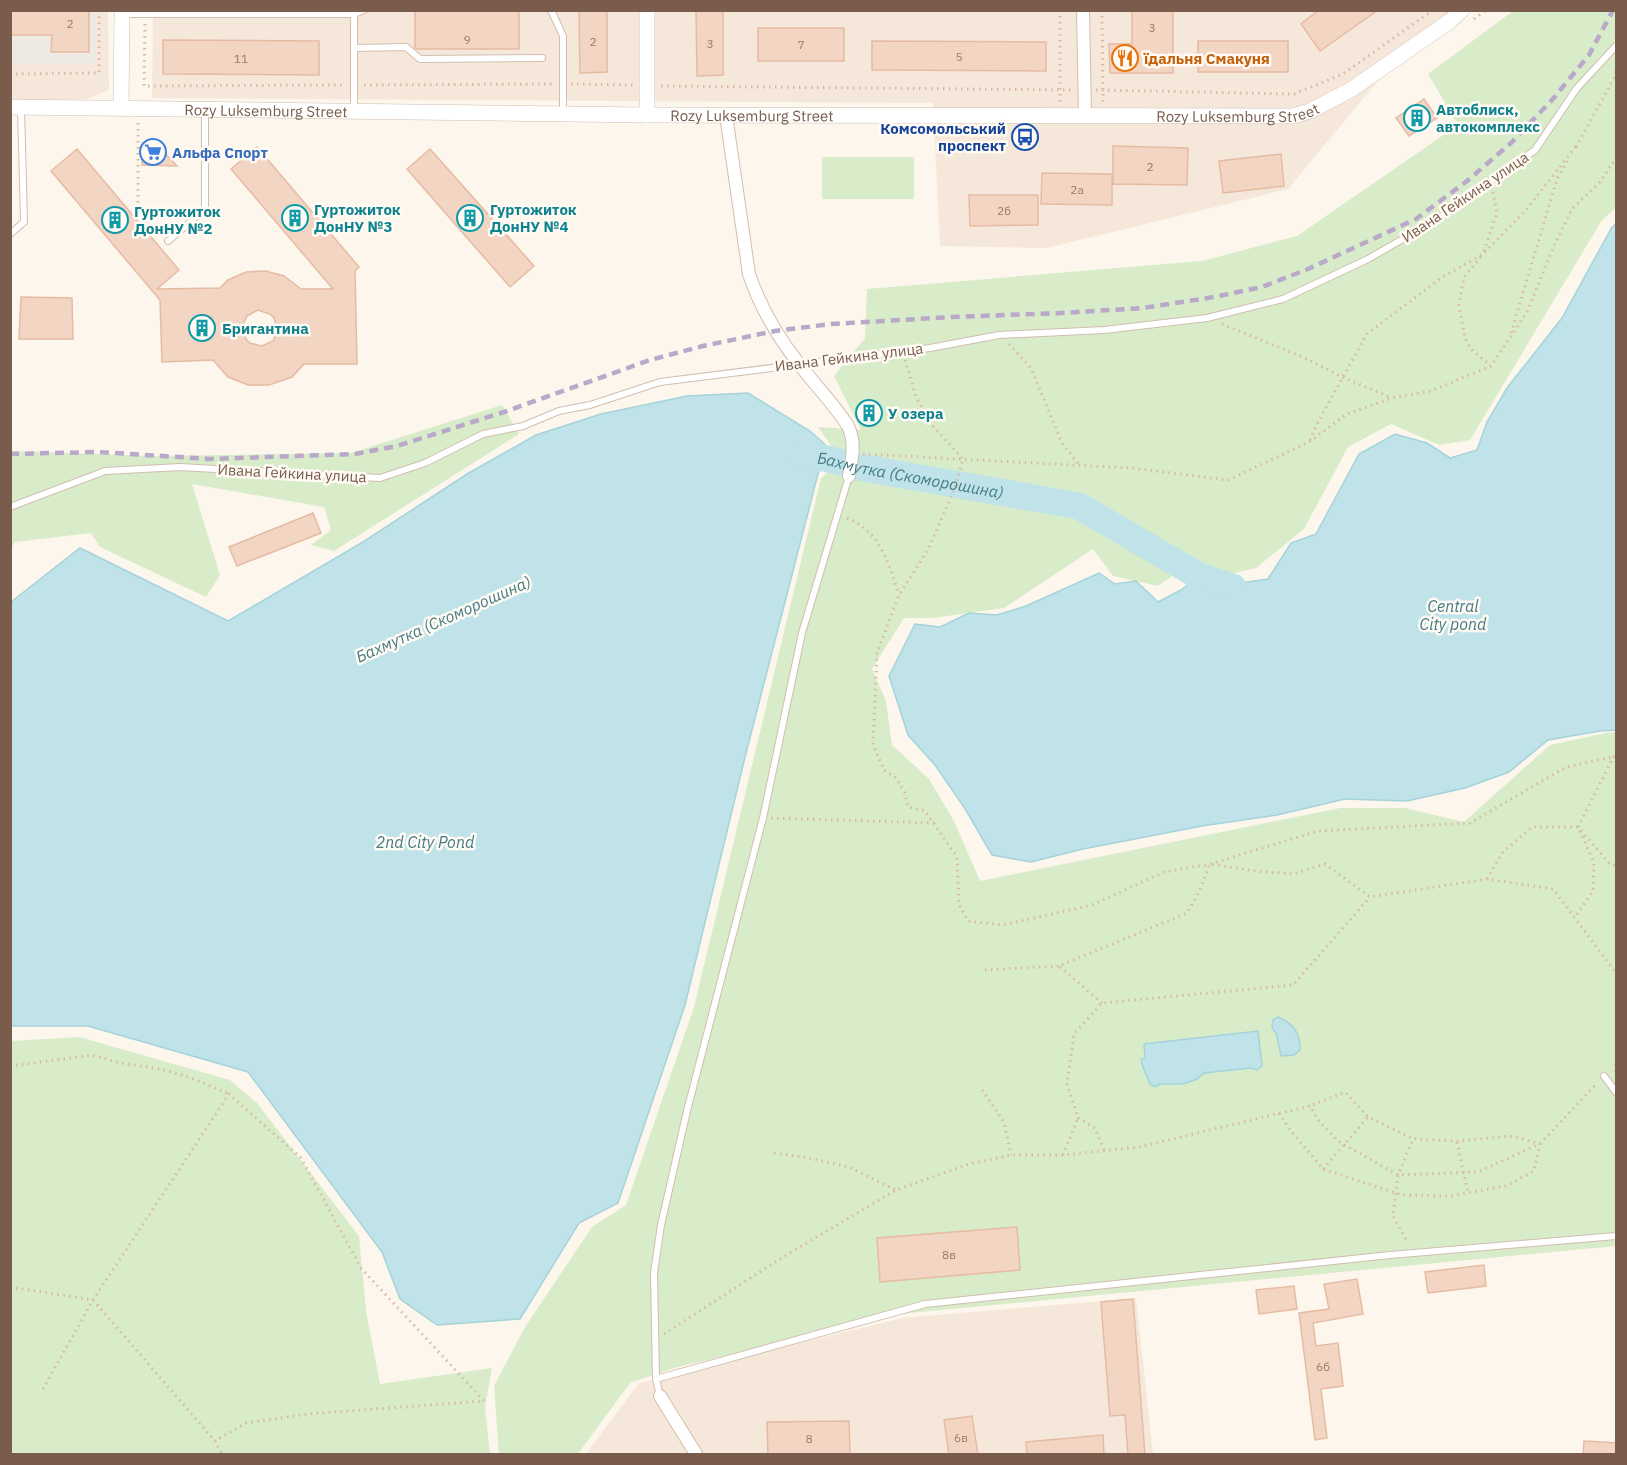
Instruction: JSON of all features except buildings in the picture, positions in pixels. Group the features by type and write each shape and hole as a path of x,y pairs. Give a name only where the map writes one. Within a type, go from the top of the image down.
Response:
{"street":[{"path":"647,10 647,115"},
{"path":"1083,10 1085,116"},
{"name":"Rozy Luksemburg Street","path":"16,107 647,115 1302,115 1352,89 1450,21 1462,10"},
{"path":"121,108 122,12"},
{"path":"726,115 749,274 757,298 768,319 798,363 848,426 853,436 849,476"},
{"path":"660,1396 696,1455"}],"lane":[{"path":"122,12 145,14 213,12 354,14 364,10"},
{"path":"551,10 563,36 563,114"},
{"path":"354,14 354,111"},
{"name":"Ивана Гейкина улица","path":"10,507 105,471 180,467 380,478 425,463 483,434 523,426 559,411 590,405 660,381 902,351 999,334 1104,330 1207,318 1283,299 1368,259 1436,220 1534,150 1577,88 1617,46"},
{"path":"354,48 406,47 420,59 542,58"},
{"path":"10,234 24,222 16,107"},
{"path":"168,241 205,209 205,109"},
{"path":"660,1396 656,1379 654,1273 661,1225 687,1111 763,818 802,633 849,476"},
{"path":"1604,1076 1617,1092"},
{"path":"656,1379 925,1304 1390,1255 1617,1236"}],"path":[{"path":"10,74 99,73 99,10"},
{"path":"1060,10 1061,116"},
{"path":"1102,10 1103,116"},
{"path":"145,14 144,86 563,84 1294,94 1342,74 1433,10"},
{"path":"1510,337 1557,179 1617,69"},
{"path":"138,123 138,205 168,241"},
{"path":"1491,366 1472,350 1465,339 1459,305 1464,277 1526,210 1577,145"},
{"path":"853,453 1131,468 1228,480 1309,442 1347,414 1392,398 1431,391 1491,366 1527,312 1553,248 1572,210 1600,182 1617,158"},
{"path":"1309,442 1367,334 1441,279 1483,255 1497,213 1491,181"},
{"path":"1207,318 1307,359 1392,398"},
{"path":"999,334 1031,368 1062,443 1080,466"},
{"path":"902,351 916,397 933,426 963,459"},
{"path":"963,459 955,488 928,550 899,595 877,653 873,744 884,770 896,778 908,807 925,811 957,857 959,904 968,921 1003,925 1092,904 1164,872 1210,864 1318,831 1470,823 1566,767 1615,756"},
{"path":"838,513 860,523 872,534 888,562 899,595"},
{"path":"1578,827 1615,756"},
{"path":"763,818 934,823"},
{"path":"1487,879 1503,852 1532,827 1578,827 1609,863 1617,866"},
{"path":"1575,917 1593,891 1594,863 1578,827"},
{"path":"1210,864 1293,874 1325,864 1370,897"},
{"path":"985,970 1059,966 1186,913 1199,892 1210,864"},
{"path":"1104,1150 1095,1128 1078,1118 1066,1084 1074,1034 1102,1003 1293,984 1370,897 1487,879 1553,889 1617,973"},
{"path":"1059,966 1102,1003"},
{"path":"10,1066 93,1055 189,1077 229,1094 302,1158 361,1268 484,1401 370,1408 266,1420 246,1423 216,1441"},
{"path":"1617,1062 1615,1074 1617,1073"},
{"path":"1310,1106 1319,1121 1338,1141 1398,1175 1478,1172 1540,1144 1604,1076"},
{"path":"982,1090 1004,1122 1011,1155"},
{"path":"655,1340 783,1257 896,1190 969,1164 1011,1155 1063,1155 1138,1147 1310,1106 1345,1092 1368,1117 1414,1138 1457,1141 1512,1136 1540,1144"},
{"path":"43,1389 93,1300 229,1094"},
{"path":"1279,1113 1323,1169 1397,1193 1450,1196 1506,1186 1534,1171 1540,1144"},
{"path":"1323,1169 1368,1117"},
{"path":"1063,1155 1078,1118"},
{"path":"1406,1239 1394,1216 1398,1175 1414,1138"},
{"path":"1457,1141 1468,1193"},
{"path":"774,1153 849,1167 896,1190"},
{"path":"10,1287 93,1300 216,1441 222,1455"}],"shaded area":[{"path":"10,11 108,11 109,90 88,99 11,100"},
{"path":"10,11 96,11 96,64 11,64"},
{"path":"153,11 1457,11 1377,82 1288,189 1047,248 940,246 933,103 152,98"},
{"path":"1136,1298 1153,1454 586,1454 639,1383 902,1318"}],"green space":[{"path":"1513,11 1616,11 1616,208 1602,220 1470,440 1439,445 1391,424 1348,447 1304,529 1256,568 1231,574 1191,563 1158,586 1113,576 1093,549 1004,608 933,618 904,618 872,669 886,701 892,745 929,779 954,821 980,881 1340,808 1405,808 1464,822 1550,745 1616,732 1616,1246 899,1314 674,1368 630,1383 578,1454 499,1454 494,1386 525,1327 592,1227 626,1205 694,1007 821,478 842,461 818,427 861,430 834,376 865,338 867,289 1202,261 1297,236 1458,125 1428,74"},
{"path":"822,157 914,157 914,199 822,199"},
{"path":"502,405 519,434 334,551 311,545 331,530 324,507 192,484 220,575 206,597 100,547 91,533 15,542 11,548 11,451 156,456 351,453"},
{"path":"79,1037 230,1080 257,1103 359,1236 366,1311 380,1384 492,1368 485,1407 490,1454 11,1454 11,1041"}],"water":[{"name":"Central City pond","path":"1616,224 1616,730 1548,740 1509,772 1465,788 1407,801 1345,799 1277,815 1202,826 1083,849 1031,862 992,855 964,807 935,765 908,735 889,676 915,624 940,627 969,613 997,615 1026,606 1099,573 1115,584 1136,581 1158,602 1181,590 1204,572 1234,584 1268,579 1291,543 1316,534 1359,454 1395,434 1427,443 1450,458 1477,450 1487,422 1507,388 1562,318 1612,227"},
{"name":"2nd City Pond","path":"748,393 810,431 837,455 838,463 819,470 746,753 685,1005 618,1203 579,1223 520,1319 437,1325 400,1299 382,1252 248,1072 88,1026 11,1026 11,602 80,548 228,621 363,542 467,474 536,435 601,414 687,396"},
{"path":"1278,1017 1292,1026 1297,1034 1300,1050 1294,1055 1281,1056 1276,1033 1272,1028 1273,1020"},
{"path":"1258,1031 1262,1066 1257,1070 1251,1068 1204,1073 1197,1079 1183,1084 1160,1084 1155,1087 1150,1084 1142,1065 1141,1059 1145,1058 1144,1044"}],"waterway":[{"name":"Бахмутка (Скоморошина)","path":"802,457 824,458 858,467 1079,506 1199,576 1233,587"}],"railway":[{"path":"10,454 98,452 210,459 355,454 397,446 504,412 650,360 775,331 831,324 1143,308 1262,287 1308,269 1416,219 1467,181 1511,143 1552,100 1589,55 1613,10"}],"place":[{"name":"їдальня Смакуня","path":"1125,58"},
{"name":"Автоблиск, автокомплекс","path":"1417,118"},
{"name":"Комсомольський проспект","path":"1025,137"},
{"name":"Альфа Спорт","path":"153,152"},
{"name":"Гуртожиток ДонНУ №3","path":"295,218"},
{"name":"Гуртожиток ДонНУ №4","path":"470,218"},
{"name":"Гуртожиток ДонНУ №2","path":"115,220"},
{"name":"Бригантина","path":"202,328"},
{"name":"У озера","path":"869,413"}]}
